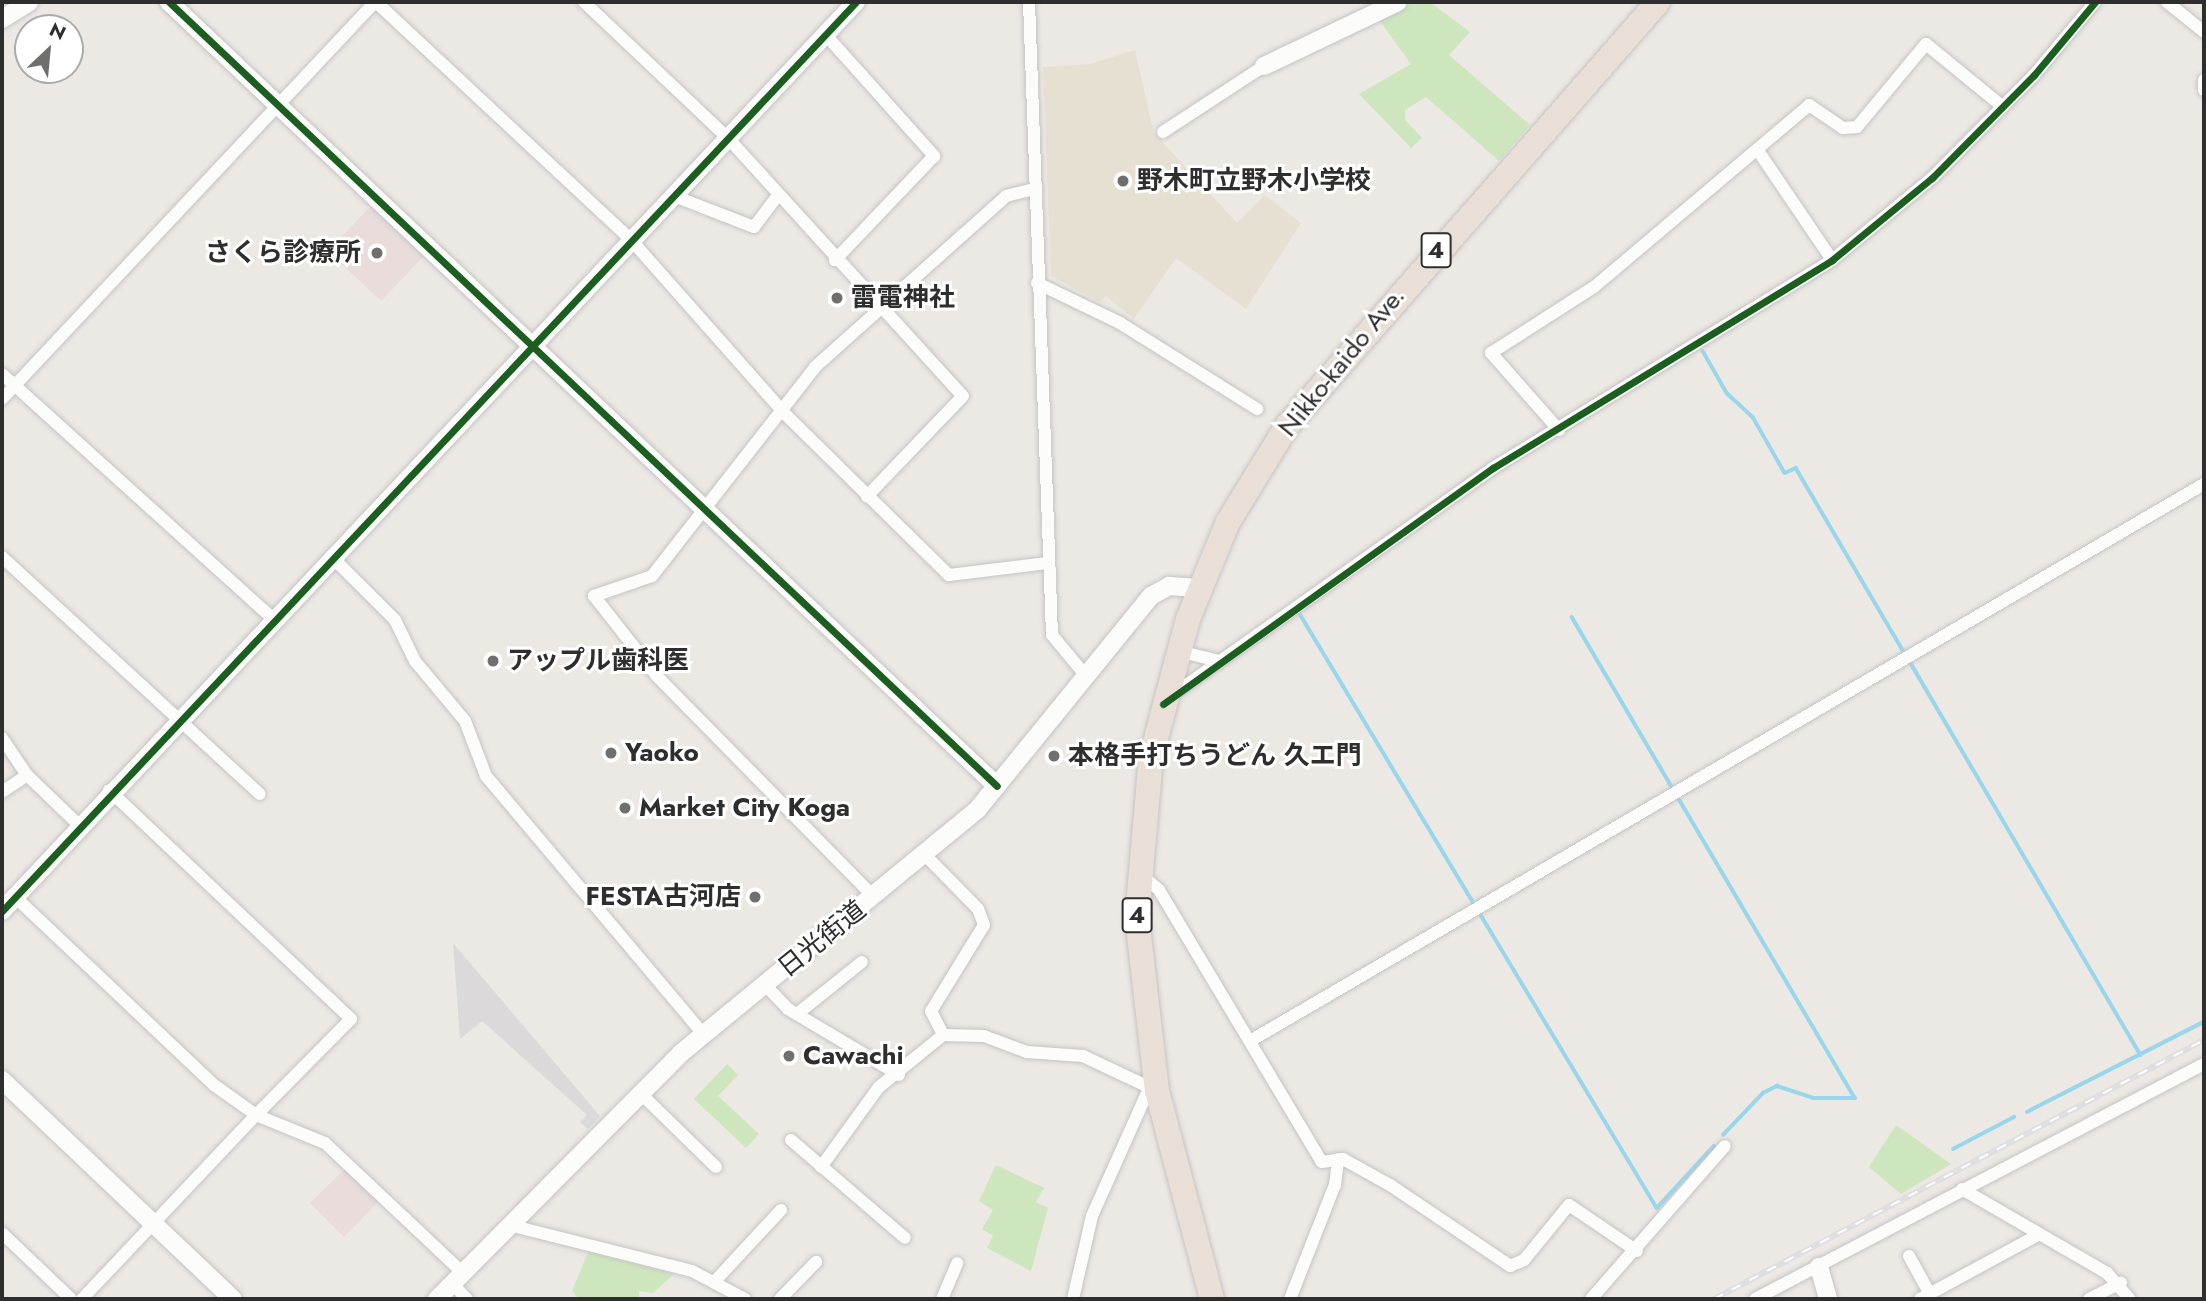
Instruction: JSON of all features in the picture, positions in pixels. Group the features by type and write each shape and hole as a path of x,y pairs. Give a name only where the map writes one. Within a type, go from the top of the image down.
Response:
{"highway":[{"name":"Nikko-kaido Ave.","path":"1199,588 1251,479 1338,360 1658,2"},
{"name":"4","path":"1199,588 1163,704 1137,873 1142,1000 1152,1091 1212,1299"}],"street":[{"path":"2,19 29,2"},
{"path":"169,2 997,786"},
{"path":"2,399 376,2 632,241 784,413 948,575 1047,563"},
{"path":"584,2 727,137 879,309 963,396 867,496"},
{"path":"2,911 13,895 109,790 856,2"},
{"path":"1030,2 1037,283 1052,635 1086,676"},
{"path":"1163,132 1264,66 1398,2"},
{"path":"1163,704 1493,468 1559,430 1832,260 1933,178 2003,107 2095,2"},
{"path":"2167,2 2204,32"},
{"path":"825,34 934,156 835,260"},
{"path":"1559,430 1491,353 1594,287 1759,152 1809,105 1843,128 1857,127 1926,44 2003,107"},
{"path":"2204,80 2204,90"},
{"path":"1759,152 1832,260"},
{"path":"874,897 657,676 594,596 652,576 784,413 815,367 1006,196 1035,189"},
{"path":"674,195 754,227 778,195"},
{"path":"1037,283 1121,323 1257,409"},
{"path":"2,374 272,618"},
{"path":"1250,1041 2204,484"},
{"path":"331,556 394,620 415,661 465,721 486,776 703,1034"},
{"path":"2,557 176,721 260,794"},
{"name":"日光街道","path":"437,1299 640,1093 703,1034 926,856 997,786 1150,596 1170,586 1199,588"},
{"path":"1178,651 1219,662"},
{"path":"2,738 27,775 78,824"},
{"path":"2,792 27,775"},
{"path":"82,1299 351,1019 109,790"},
{"path":"926,856 978,909 984,925 931,1011 943,1035"},
{"path":"1137,873 1159,890 1319,1159 1338,1159 1440,1214 1510,1266 1524,1260 1569,1205 1637,1251"},
{"path":"13,895 214,1085 256,1115 325,1143 457,1277 467,1299"},
{"path":"797,1014 862,962"},
{"path":"764,985 797,1014 899,1075"},
{"path":"821,1167 879,1087 899,1075 930,1040 943,1035 984,1036 1027,1052 1083,1056 1152,1091 1092,1216 1073,1299"},
{"path":"1755,1299 2204,1064"},
{"path":"2,1080 233,1299"},
{"path":"640,1093 716,1167"},
{"path":"791,1140 905,1238"},
{"path":"1591,1299 1637,1251 1725,1146"},
{"path":"1290,1299 1335,1185 1338,1159"},
{"path":"1962,1189 2036,1236 2121,1283 2130,1299"},
{"path":"715,1281 781,1210"},
{"path":"509,1225 715,1281 745,1299"},
{"path":"2,1233 71,1299"},
{"path":"1909,1256 1925,1297 2036,1236"},
{"path":"780,1299 816,1262"},
{"path":"942,1299 957,1263"},
{"path":"1819,1267 1828,1299"},
{"path":"2089,1299 2121,1283"}],"shaded area":[{"name":"野木町立野木小学校","path":"1135,50 1154,133 1237,223 1265,195 1301,223 1246,309 1176,258 1134,319 1106,296 1100,302 1051,276 1043,67 1090,64"},
{"name":"さくら診療所","path":"372,205 425,255 381,301 328,251"},
{"path":"453,943 600,1116 588,1129 580,1122 587,1115 482,1021 460,1039"},
{"path":"349,1165 378,1194 378,1202 344,1237 310,1203"}],"green space":[{"path":"1409,2 1430,2 1470,32 1449,55 1530,125 1499,161 1426,97 1405,110 1405,120 1422,138 1411,148 1359,94 1411,64 1377,17"},
{"path":"727,1064 738,1075 718,1096 759,1134 746,1148 694,1099"},
{"path":"1896,1125 1951,1164 1901,1194 1869,1167"},
{"path":"996,1165 1044,1188 1036,1202 1048,1208 1031,1271 987,1248 993,1236 982,1229 993,1210 979,1201"},
{"path":"589,1250 673,1275 653,1293 639,1291 639,1299 579,1299 572,1291"}],"waterway":[{"path":"1703,351 1727,393 1753,417 1785,473 1796,468 1905,654"},
{"path":"1300,614 1657,1208 1714,1146"},
{"path":"1572,617 1855,1098"},
{"path":"1909,660 2141,1055"},
{"path":"2027,1112 2204,1022"},
{"path":"1723,1135 1763,1093 1777,1086 1813,1098 1855,1098"},
{"path":"1953,1149 2014,1117"}],"railway":[{"path":"1714,1299 2204,1040"}],"cycle path":[{"path":"169,2 997,786"},
{"path":"2,911 856,2"},
{"path":"1163,704 1493,468 1832,260 1932,178 2034,75 2095,2"}],"place":[{"name":"野木町立野木小学校","path":"1123,181"},
{"name":"さくら診療所","path":"377,253"},
{"name":"雷電神社","path":"837,298"},
{"name":"アップル歯科医","path":"493,661"},
{"name":"Yaoko","path":"611,753"},
{"name":"本格手打ちうどん 久エ門","path":"1054,756"},
{"name":"Market City Koga","path":"625,808"},
{"name":"FESTA古河店","path":"755,897"},
{"name":"Cawachi","path":"789,1056"}]}
